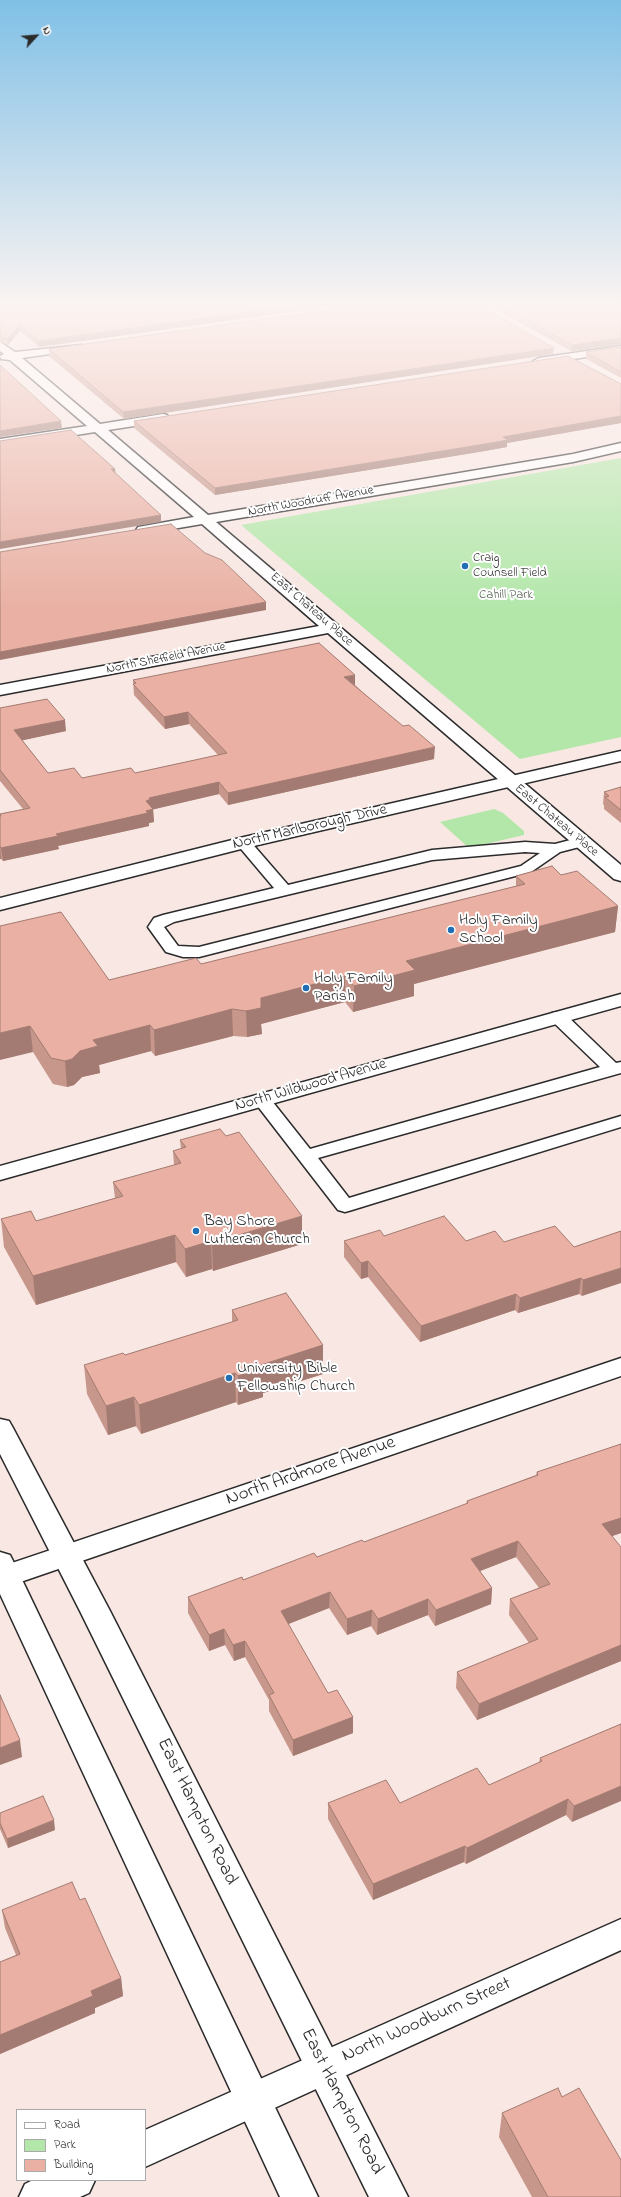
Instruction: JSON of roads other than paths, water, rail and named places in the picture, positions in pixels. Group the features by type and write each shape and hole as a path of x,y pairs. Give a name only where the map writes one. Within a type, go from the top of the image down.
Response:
{"street":[{"name":"East Chateau Place","path":"72,408 205,519 509,781 621,875"},
{"path":"0,443 172,417"},
{"name":"North Woodruff Avenue","path":"131,532 573,458 621,448"},
{"name":"North Sheffield Avenue","path":"0,690 331,628"},
{"name":"North Marlborough Drive","path":"0,904 244,843 621,756"},
{"name":"North Wildwood Avenue","path":"0,1173 621,1000"},
{"name":"North Ardmore Avenue","path":"2,1572 67,1556 621,1367"},
{"name":"East Hampton Road","path":"0,1428 67,1556 389,2197"},
{"path":"2,1572 299,2197"},
{"name":"North Woodburn Street","path":"146,2148 621,1934"},
{"path":"38,2197 74,2181"}],"lane":[{"path":"555,849 526,869 198,952 183,952 172,949 156,927 160,921 169,918 432,854 525,847 555,849 582,842"},
{"path":"244,843 284,890"},
{"path":"558,1017 616,1068"},
{"path":"306,1156 616,1068"},
{"path":"262,1100 345,1206 621,1121"}],"place":[{"name":"Craig Counsell Field","path":"465,566"},
{"name":"Holy Family School","path":"451,930"},
{"name":"Holy Family Parish","path":"306,988"},
{"name":"Bay Shore Lutheran Church","path":"196,1231"},
{"name":"University Bible Fellowship Church","path":"229,1378"}],"park label":[{"name":"Cahill Park","path":"506,596"}]}
